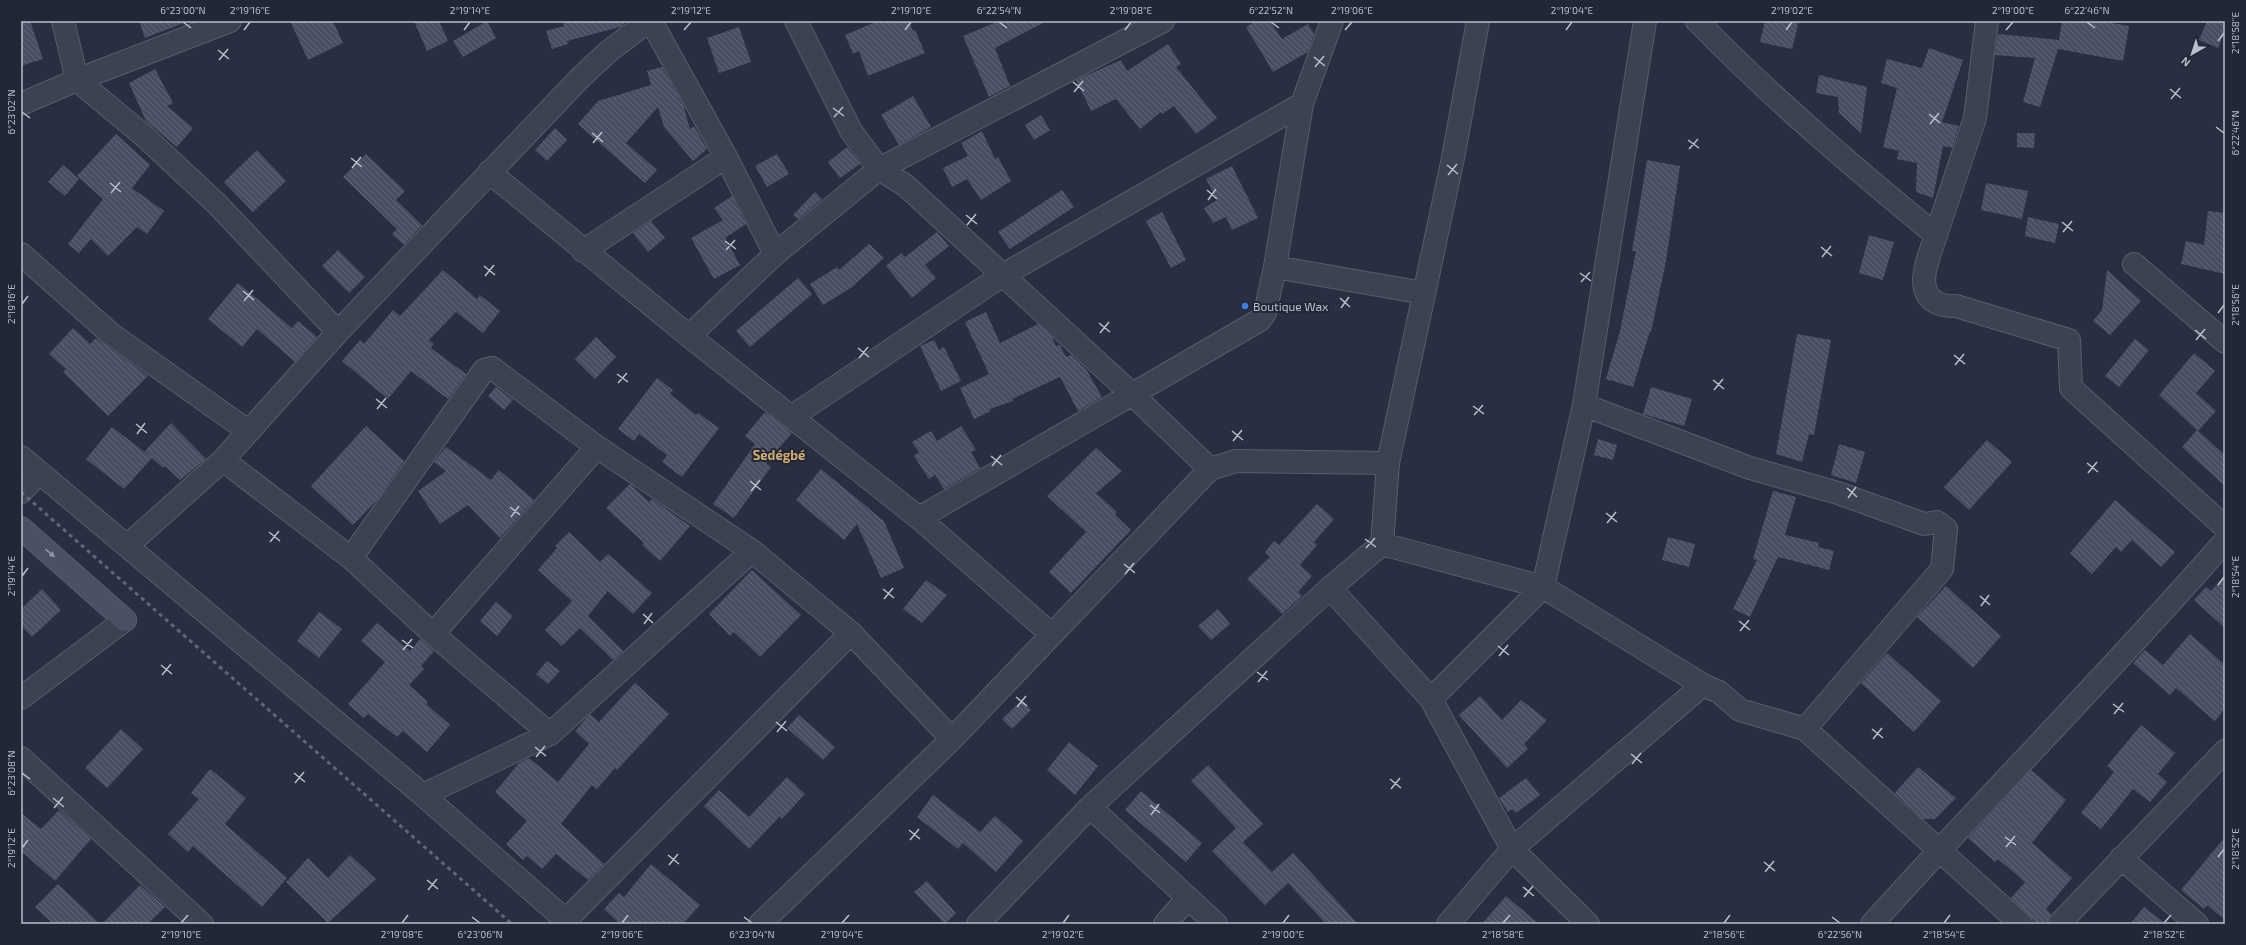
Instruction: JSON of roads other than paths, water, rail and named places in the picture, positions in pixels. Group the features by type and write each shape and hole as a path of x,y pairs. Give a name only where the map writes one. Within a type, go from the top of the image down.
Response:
{"main road":[{"path":"21,528 125,620"}],"street":[{"path":"63,21 77,80 143,135 217,204 338,332"},
{"path":"127,546 223,460 338,332 489,172 608,51 650,21 726,157 775,254"},
{"path":"796,21 851,131 879,169 905,186 1132,394 1210,468"},
{"path":"689,336 775,254 879,169 1163,21"},
{"path":"919,518 1256,324 1265,313 1275,267 1302,104 1332,21"},
{"path":"978,924 1090,807 1330,588 1382,544 1388,463 1453,158 1478,21"},
{"path":"1431,699 1543,587 1584,405 1645,21"},
{"path":"1697,21 1749,75 1858,172 1936,235"},
{"path":"1987,21 1975,118 1924,275 1925,289 1930,298 1938,304 1956,306 2069,340 2071,388 2225,527"},
{"path":"21,104 218,23"},
{"path":"791,417 1003,275 1302,104"},
{"path":"583,251 726,157"},
{"path":"489,172 583,251 919,518 1052,634"},
{"path":"21,254 111,334 248,431"},
{"path":"2134,264 2225,342"},
{"path":"1275,267 1424,293"},
{"path":"351,558 484,370 492,368 497,370 597,447 752,551 852,633 952,739"},
{"path":"1584,405 1750,468 1838,493 1924,524 1937,522 1946,529 1942,568 1805,730"},
{"path":"433,634 597,447"},
{"path":"21,457 423,795 568,922 852,633"},
{"path":"223,460 351,558 433,634 550,734"},
{"path":"760,924 952,739 1210,468 1236,461 1388,463"},
{"path":"21,492 39,473"},
{"path":"1872,924 1939,849 2158,617 2225,541"},
{"path":"1382,544 1543,587 1703,685 1719,692 1740,710 1805,730 2021,924"},
{"path":"423,795 550,734 752,551"},
{"path":"1330,588 1431,699 1512,849 1588,924"},
{"path":"21,698 125,620"},
{"path":"1448,924 1512,849 1703,685"},
{"path":"2059,924 2121,858 2225,752"},
{"path":"21,758 202,924"},
{"path":"1090,807 1216,924"},
{"path":"2121,858 2197,924"},
{"path":"1165,924 1188,898"}],"railway":[{"path":"21,492 512,924"}],"place":[{"name":"Boutique Wax","path":"1245,306"}],"district":[{"name":"Sèdégbé","path":"779,455"}]}
